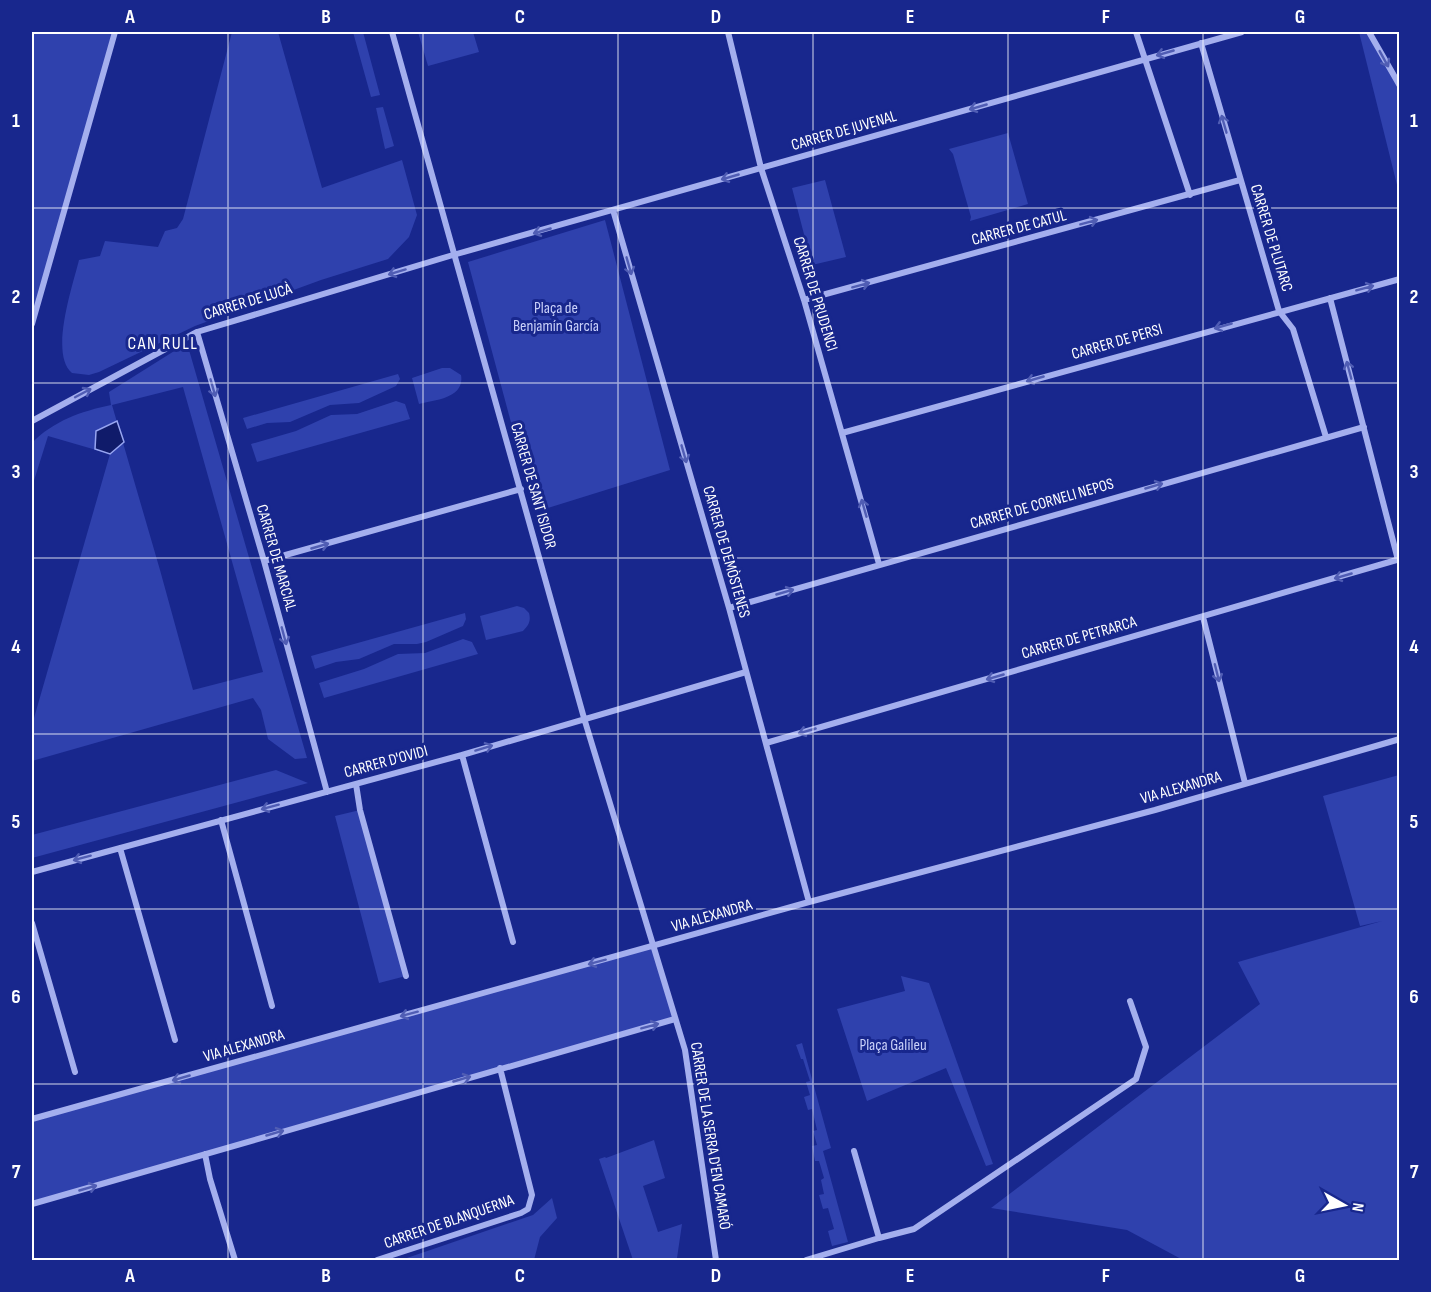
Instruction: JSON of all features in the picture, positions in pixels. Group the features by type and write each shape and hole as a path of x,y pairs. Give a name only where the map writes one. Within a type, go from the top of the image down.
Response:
{"street":[{"path":"32,324 115,32"},
{"name":"CARRER DE SANT ISIDOR","path":"392,32 584,718 653,947"},
{"name":"CARRER DE PRUDENCI","path":"728,32 761,168 804,300 879,564"},
{"path":"1136,32 1190,195"},
{"name":"CARRER DE JUVENAL","path":"453,255 1242,32"},
{"path":"1369,32 1400,86"},
{"name":"CARRER DE PLUTARC","path":"1201,43 1279,311 1293,328 1326,437"},
{"name":"CARRER DE CATUL","path":"804,300 1240,180"},
{"name":"CARRER DE DEMÒSTENES","path":"613,210 729,608 808,902"},
{"name":"CARRER DE LUCÀ","path":"32,421 197,332 453,255"},
{"name":"CARRER DE PERSI","path":"842,433 1400,279"},
{"path":"1330,298 1399,560"},
{"name":"CARRER DE MARCIAL","path":"197,332 264,561 327,792"},
{"name":"CARRER DE CORNELI NEPOS","path":"729,608 1364,427"},
{"path":"264,561 520,489"},
{"name":"CARRER DE PETRARCA","path":"766,743 1399,560"},
{"path":"1203,616 1245,783"},
{"name":"CARRER D'OVIDI","path":"32,872 462,755 746,672"},
{"name":"VIA ALEXANDRA","path":"32,1119 808,902 1133,816 1400,739"},
{"path":"462,755 513,942"},
{"path":"356,784 360,810 406,976"},
{"path":"221,820 272,1006"},
{"path":"120,848 175,1040"},
{"path":"32,922 75,1071"},
{"name":"CARRER DE LA SERRA D'EN CAMARÓ","path":"653,947 685,1050 716,1260"},
{"path":"806,1260 914,1229 1136,1079 1146,1047 1131,1001"},
{"path":"32,1204 675,1019"},
{"name":"CARRER DE BLANQUERNA","path":"377,1260 528,1209 532,1195 500,1068"},
{"path":"854,1151 879,1238"},
{"path":"205,1154 210,1179 235,1260"}],"green space":[{"path":"32,32 115,32 32,324"},
{"path":"232,32 278,32 322,188 402,160 417,215 409,237 388,259 321,280 195,326 99,372 89,375 72,373 65,364 63,335 68,302 79,260 100,256 105,241 158,247 165,231 177,228 183,219"},
{"path":"353,32 363,32 380,95 371,97"},
{"path":"418,32 473,32 479,52 428,66"},
{"path":"1359,32 1369,32 1399,86 1399,193"},
{"path":"383,107 394,146 385,149 376,108"},
{"path":"1008,133 1028,204 970,221 971,217 953,154 949,149"},
{"path":"825,180 846,257 812,265 792,188"},
{"name":"Plaça de Benjamín García","path":"605,220 670,470 535,512 468,262"},
{"path":"187,343 307,758 295,759 268,739 261,710 253,698 32,761 32,725 110,454 48,436 32,487 32,443 40,435 68,418 111,405 109,392","holes":["183,387 263,672 193,690 112,405"]},
{"path":"442,368 450,368 461,375 459,389 448,397 419,404 412,378"},
{"path":"398,374 400,379 396,386 359,403 330,405 290,422 267,423 247,429 243,418"},
{"path":"396,401 405,404 410,419 257,462 251,444 296,431 331,415 357,414"},
{"path":"517,606 529,613 530,621 525,629 486,640 480,616"},
{"path":"465,613 466,619 463,626 426,642 394,644 359,659 336,662 315,669 311,656"},
{"path":"463,639 472,642 478,654 324,698 319,683 364,669 398,654 425,653"},
{"path":"276,770 308,783 32,858 32,835"},
{"path":"1399,775 1399,1260 1183,1260 1127,1230 991,1208 1260,1004 1238,962 1382,921 1360,926 1323,796"},
{"path":"360,810 406,976 379,983 335,816"},
{"path":"653,947 675,1019 32,1204 32,1120"},
{"name":"Plaça Galileu","path":"901,976 929,983 993,1164 986,1166 946,1068 867,1101 837,1009 905,991"},
{"path":"802,1043 831,1148 823,1151 848,1242 832,1246 828,1231 834,1229 828,1208 823,1209 819,1195 824,1194 821,1180 824,1178 819,1161 815,1161 812,1146 817,1145 813,1131 817,1130 812,1109 808,1110 804,1097 810,1095 806,1082 810,1081 796,1045"},
{"path":"654,1140 665,1178 643,1186 658,1232 682,1224 677,1258 633,1260 599,1159"},
{"path":"552,1198 557,1218 540,1237 534,1260 401,1260 533,1215"}],"shaded area":[{"path":"117,421 124,442 110,454 95,449 96,431"}],"district":[{"name":"CAN RULL","path":"163,343"}]}
